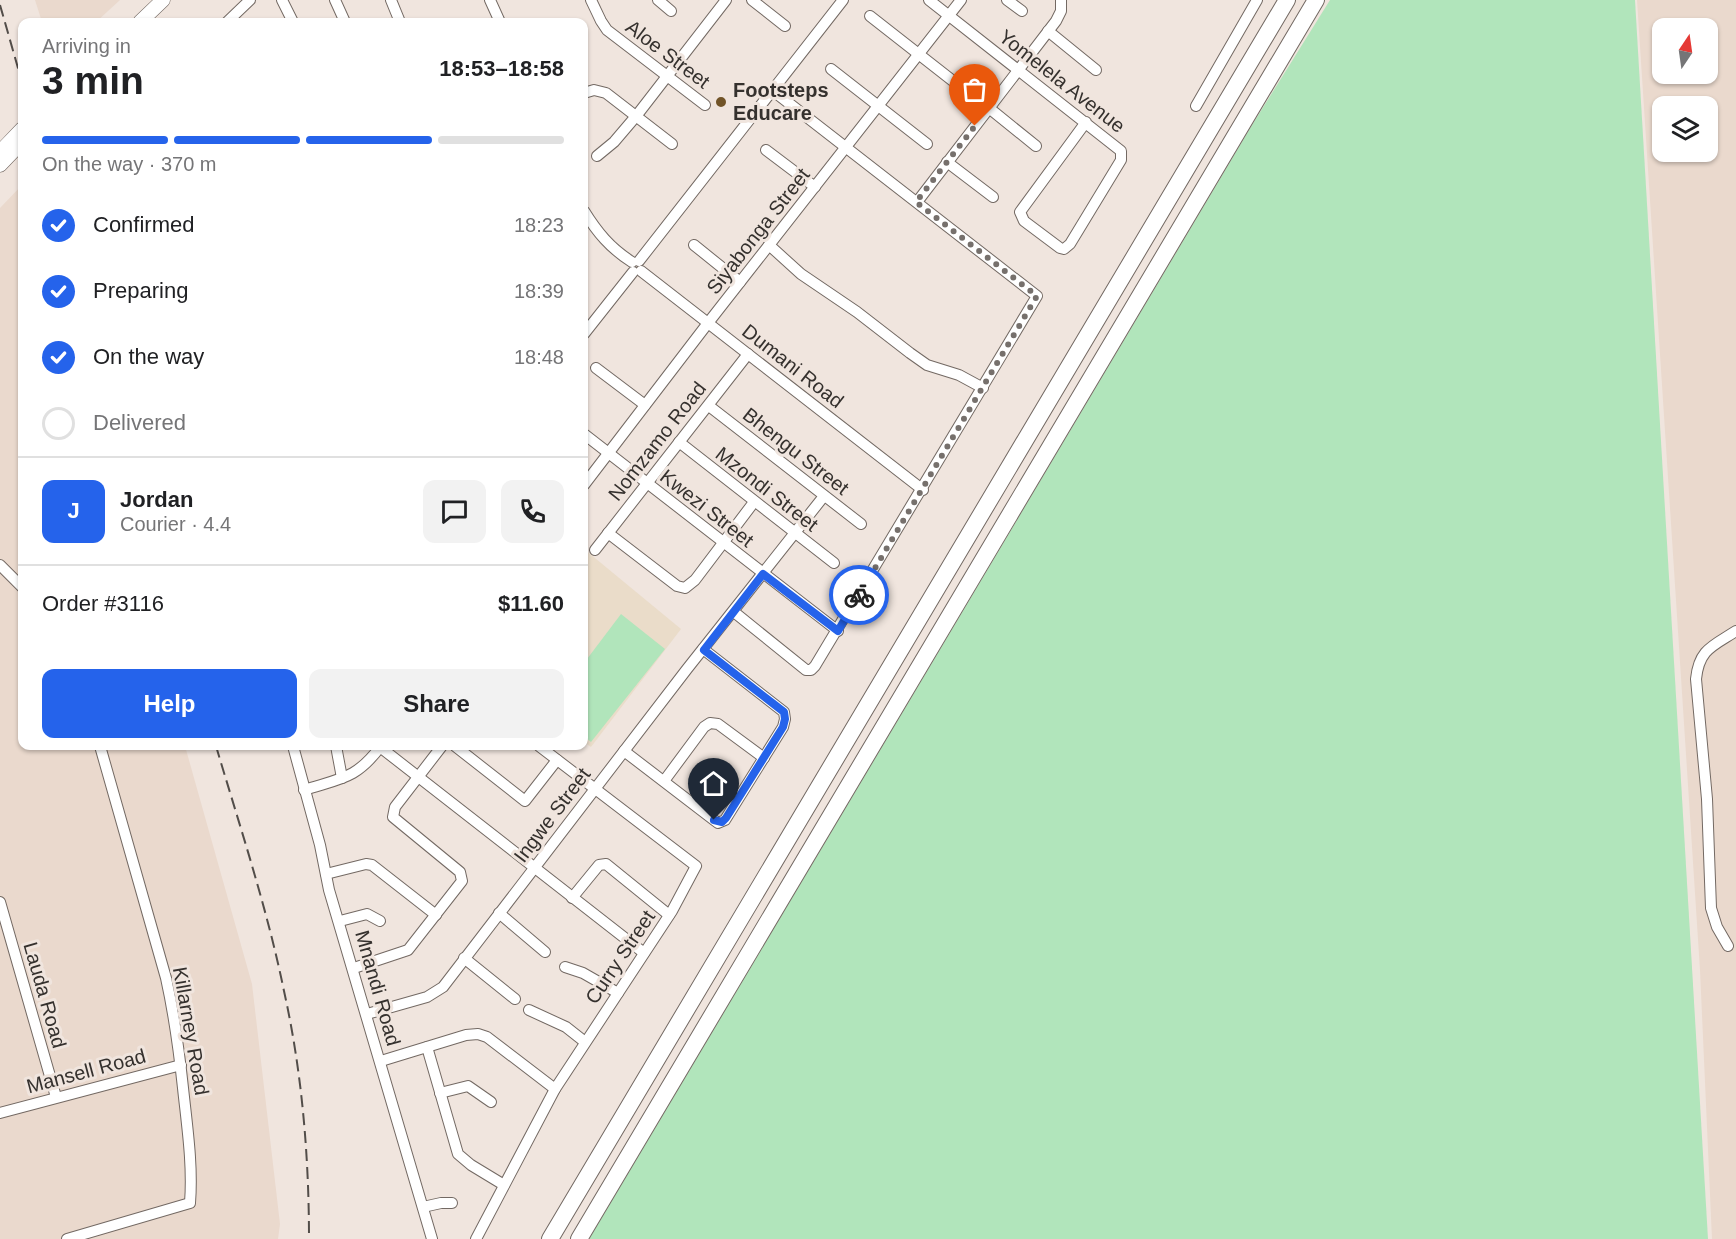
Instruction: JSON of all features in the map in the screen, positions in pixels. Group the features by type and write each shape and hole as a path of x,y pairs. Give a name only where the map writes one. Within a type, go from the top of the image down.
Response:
{"highway":[{"path":"550,1239 1287,0"},
{"path":"579,1239 1316,0"},
{"path":"1294,36 1305,31 1324,0"}],"main road":[{"path":"132,18 150,0"},
{"path":"144,18 163,0"},
{"path":"0,165 11,147"}],"street":[{"path":"231,18 250,0"},
{"path":"282,0 291,18"},
{"path":"335,0 343,18"},
{"path":"391,0 398,18"},
{"path":"490,0 498,18"},
{"name":"Aloe Street","path":"591,0 607,30 705,105"},
{"path":"658,0 671,11"},
{"path":"597,156 614,142 637,115 726,0"},
{"path":"752,0 785,26"},
{"name":"Yomelela Avenue","path":"929,0 1019,69 1119,148 1122,157 1070,244 1064,249 1056,247 1024,221 1020,215 1023,206 1086,122"},
{"name":"Siyabonga Street","path":"588,480 961,0"},
{"path":"1007,0 1022,11"},
{"path":"916,202 1048,32 1059,16 1062,8 1061,0"},
{"path":"1196,106 1257,0"},
{"path":"588,329 838,2"},
{"path":"870,16 967,92"},
{"path":"1048,32 1096,70"},
{"path":"831,69 927,144"},
{"path":"588,92 594,90 606,93 672,144"},
{"path":"734,612 806,670 813,669 923,490 1037,296 772,90"},
{"path":"989,108 1036,146"},
{"path":"766,150 815,187"},
{"path":"947,162 993,197"},
{"name":"Dumani Road","path":"588,216 604,240 616,251 923,490"},
{"path":"694,245 740,282"},
{"path":"769,245 801,274 857,312 927,365 959,375 983,388"},
{"name":"Nomzamo Road","path":"595,550 748,354"},
{"path":"596,368 645,405"},
{"name":"Bhengu Street","path":"709,405 861,524"},
{"name":"Kwezi Street","path":"588,437 838,631"},
{"name":"Mzondi Street","path":"679,442 834,564"},
{"name":"Ingwe Street","path":"367,1014 434,994 443,987 824,496"},
{"path":"608,532 686,593 754,502"},
{"path":"647,562 655,552"},
{"path":"0,566 18,583"},
{"path":"1728,946 1717,927 1711,908 1707,800 1696,679 1697,665 1703,655 1712,645 1736,631"},
{"path":"624,751 714,820 722,822 784,723 784,712 704,650"},
{"path":"664,781 704,727 710,723 718,724 764,758"},
{"name":"Killarney Road","path":"67,1239 190,1203 190,1154 173,1008 101,750"},
{"name":"Mnandi Road","path":"294,750 326,874 432,1239"},
{"path":"337,750 342,778"},
{"path":"304,790 353,774 362,768 377,750"},
{"path":"385,750 644,953"},
{"path":"354,968 408,950 460,885 463,878 460,872 393,817 393,810 439,750"},
{"path":"460,750 525,807 557,760"},
{"name":"Curry Street","path":"476,1239 555,1089 669,915 696,866 544,750"},
{"path":"326,874 366,864 372,865 436,915"},
{"path":"572,898 599,865 606,864 669,915"},
{"name":"Lauda Road","path":"0,902 56,1097"},
{"path":"499,913 545,952"},
{"path":"340,921 367,914 380,921"},
{"path":"464,958 514,999"},
{"path":"565,967 583,973 618,993"},
{"path":"529,1010 566,1027 585,1042"},
{"path":"381,1061 466,1035 478,1034 487,1038 555,1089"},
{"path":"427,1047 458,1154 471,1165 504,1185"},
{"name":"Mansell Road","path":"0,1113 181,1065"},
{"path":"440,1092 468,1086 491,1102"},
{"path":"423,1207 452,1203"}],"shaded area":[{"path":"35,0 120,0 100,18 41,18"},
{"path":"1637,0 1736,0 1736,1239 1712,1239 1700,970"},
{"path":"18,189 18,750 186,750 252,984 280,1224 278,1239 0,1239 0,208"},
{"path":"588,552 681,629 591,747 588,745"}],"green space":[{"path":"1330,0 1635,0 1708,1239 589,1239 1252,125"},
{"path":"621,614 665,649 591,742 588,739 588,658"}],"railway":[{"path":"0,5 18,68"},
{"path":"217,750 261,898 277,960 296,1052 308,1177 309,1239"}],"way so far":[{"path":"859,595 1037,296 916,202 975,126"}],"place":[{"name":"Footsteps Educare","path":"721,102"}],"route":[{"path":"714,820 718,823 726,818 783,727 785,716 784,712 704,650 763,574 838,631 859,595"}]}
